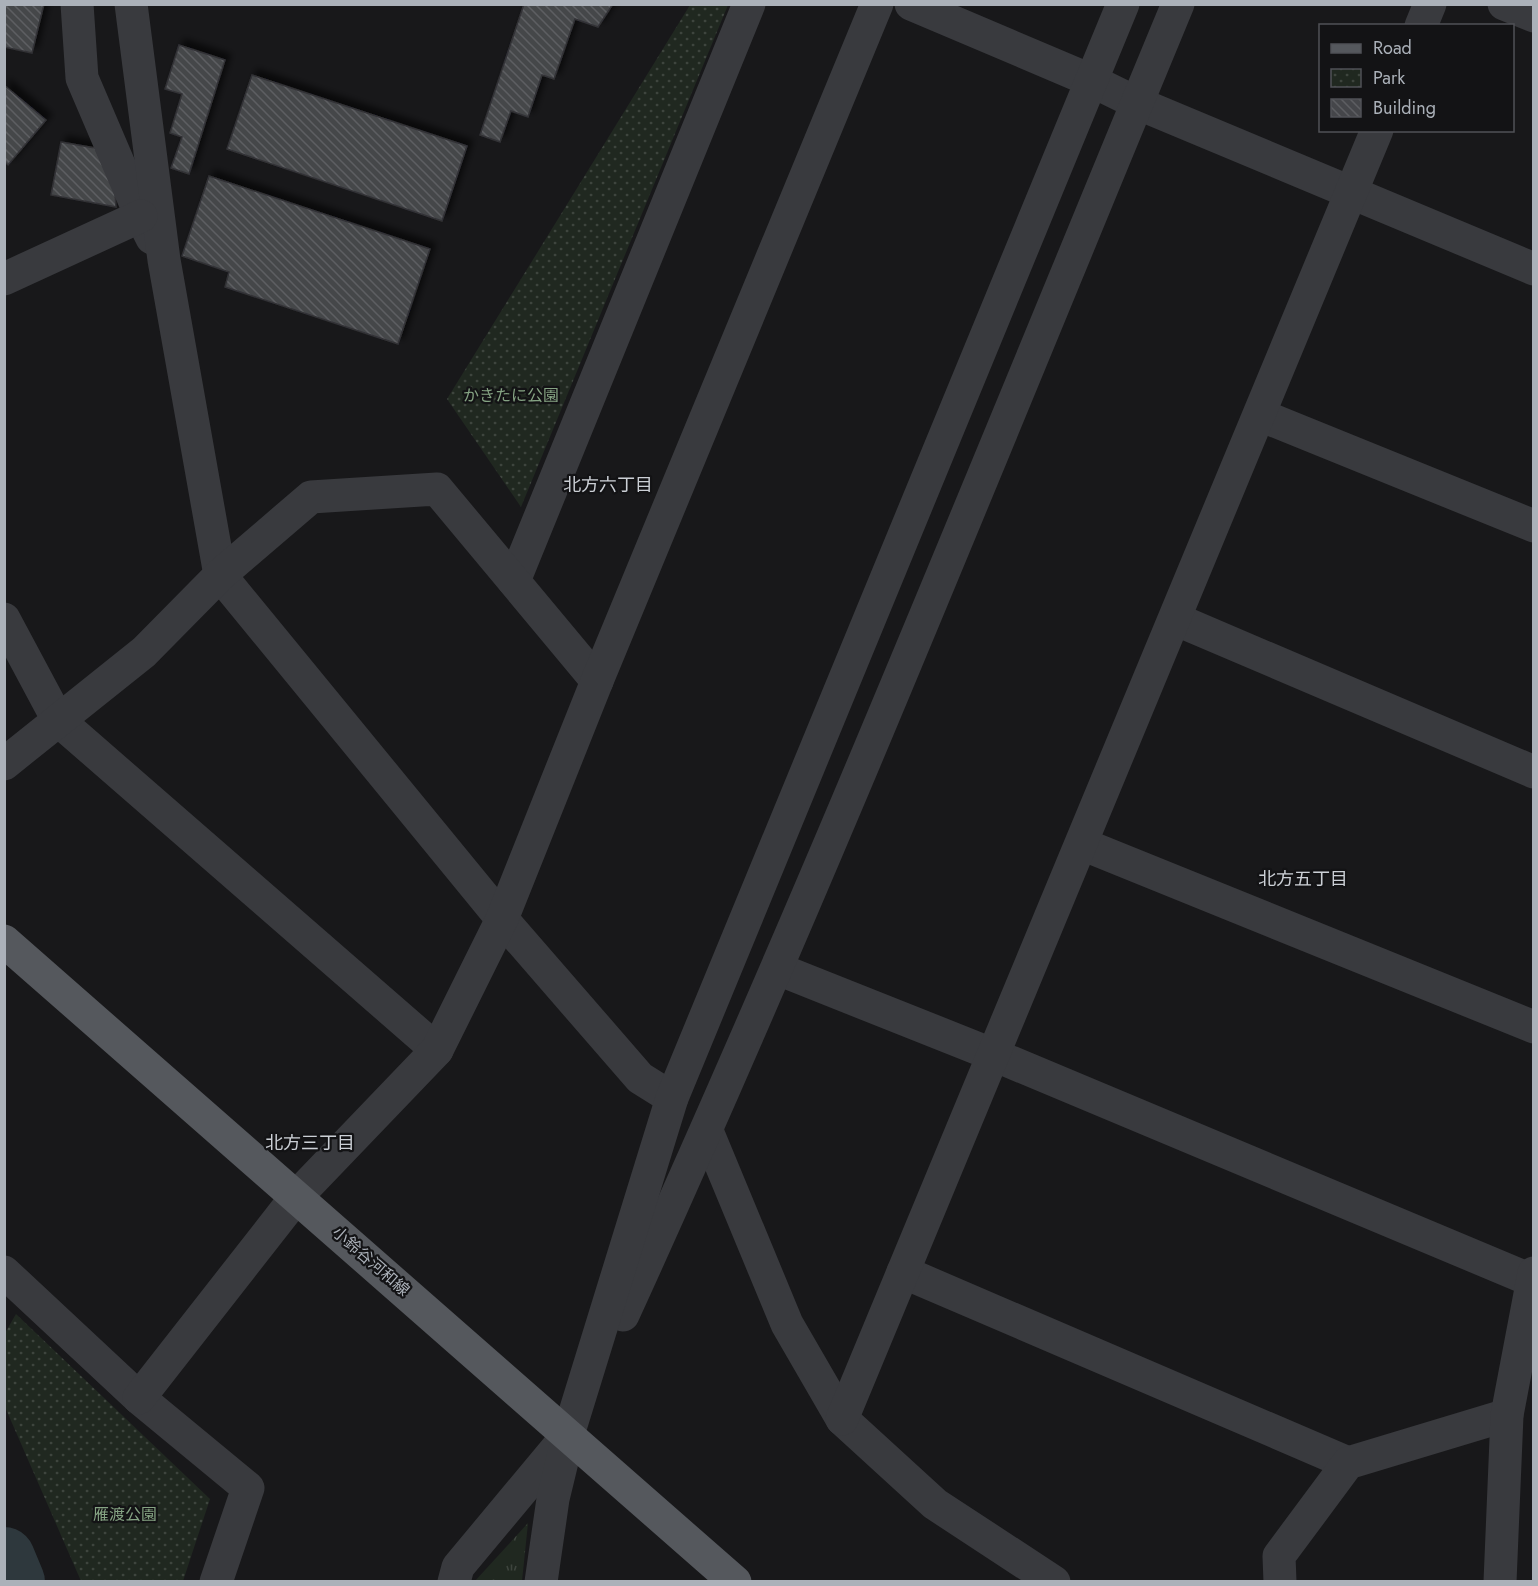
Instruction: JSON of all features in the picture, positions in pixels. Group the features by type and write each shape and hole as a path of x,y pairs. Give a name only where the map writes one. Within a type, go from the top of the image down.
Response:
{"main road":[{"name":"小鈴谷河和線","path":"4,941 735,1581"}],"street":[{"path":"77,4 82,78 141,216 164,260"},
{"path":"131,4 164,260 220,574 502,919 640,1078 672,1098"},
{"path":"514,581 749,4"},
{"path":"139,1398 297,1196 437,1050 502,919 597,681 877,4"},
{"path":"911,4 1090,80 1137,103 1533,269"},
{"path":"541,1581 553,1499 568,1435 672,1098 1123,4"},
{"path":"453,1581 458,1567 568,1435 707,1131 778,969 1178,4"},
{"path":"1422,24 1430,4"},
{"path":"1504,4 1533,16"},
{"path":"842,1419 1376,132"},
{"path":"4,279 141,216"},
{"path":"1260,415 1533,526"},
{"path":"4,764 144,652 220,574 311,497 437,489 597,681"},
{"path":"4,619 57,720 437,1050"},
{"path":"1174,619 1533,772"},
{"path":"1082,844 1533,1027"},
{"path":"778,969 994,1055 1532,1277 1507,1415 1500,1581"},
{"path":"707,1131 787,1324 842,1419 935,1504 1054,1581"},
{"path":"4,1272 139,1398 248,1488 216,1581"},
{"path":"903,1272 1348,1463"},
{"path":"1280,1581 1279,1556 1348,1463 1507,1415"}],"green space":[{"name":"かきたに公園","path":"690,5 728,5 521,507 447,399"},
{"name":"雁渡公園","path":"16,1314 210,1499 183,1581 81,1581 5,1407 5,1333"},
{"path":"528,1523 522,1581 475,1581"}],"building":[{"path":"4,4 44,4 32,53 4,47"},
{"path":"524,4 613,4 598,27 575,19 554,79 542,75 528,117 511,111 500,142 480,135"},
{"path":"179,45 225,60 189,174 171,168 182,137 170,133 182,94 165,89"},
{"path":"252,75 467,146 442,221 227,149"},
{"path":"4,85 46,120 8,165 4,161"},
{"path":"61,142 95,148 115,192 116,207 51,195"},
{"path":"209,176 430,249 398,344 225,287 229,272 182,256"}],"waterway":[{"path":"4,1558 14,1582"}],"district":[{"name":"北方六丁目","path":"608,485"},
{"name":"北方五丁目","path":"1303,879"},
{"name":"北方三丁目","path":"310,1143"}]}
